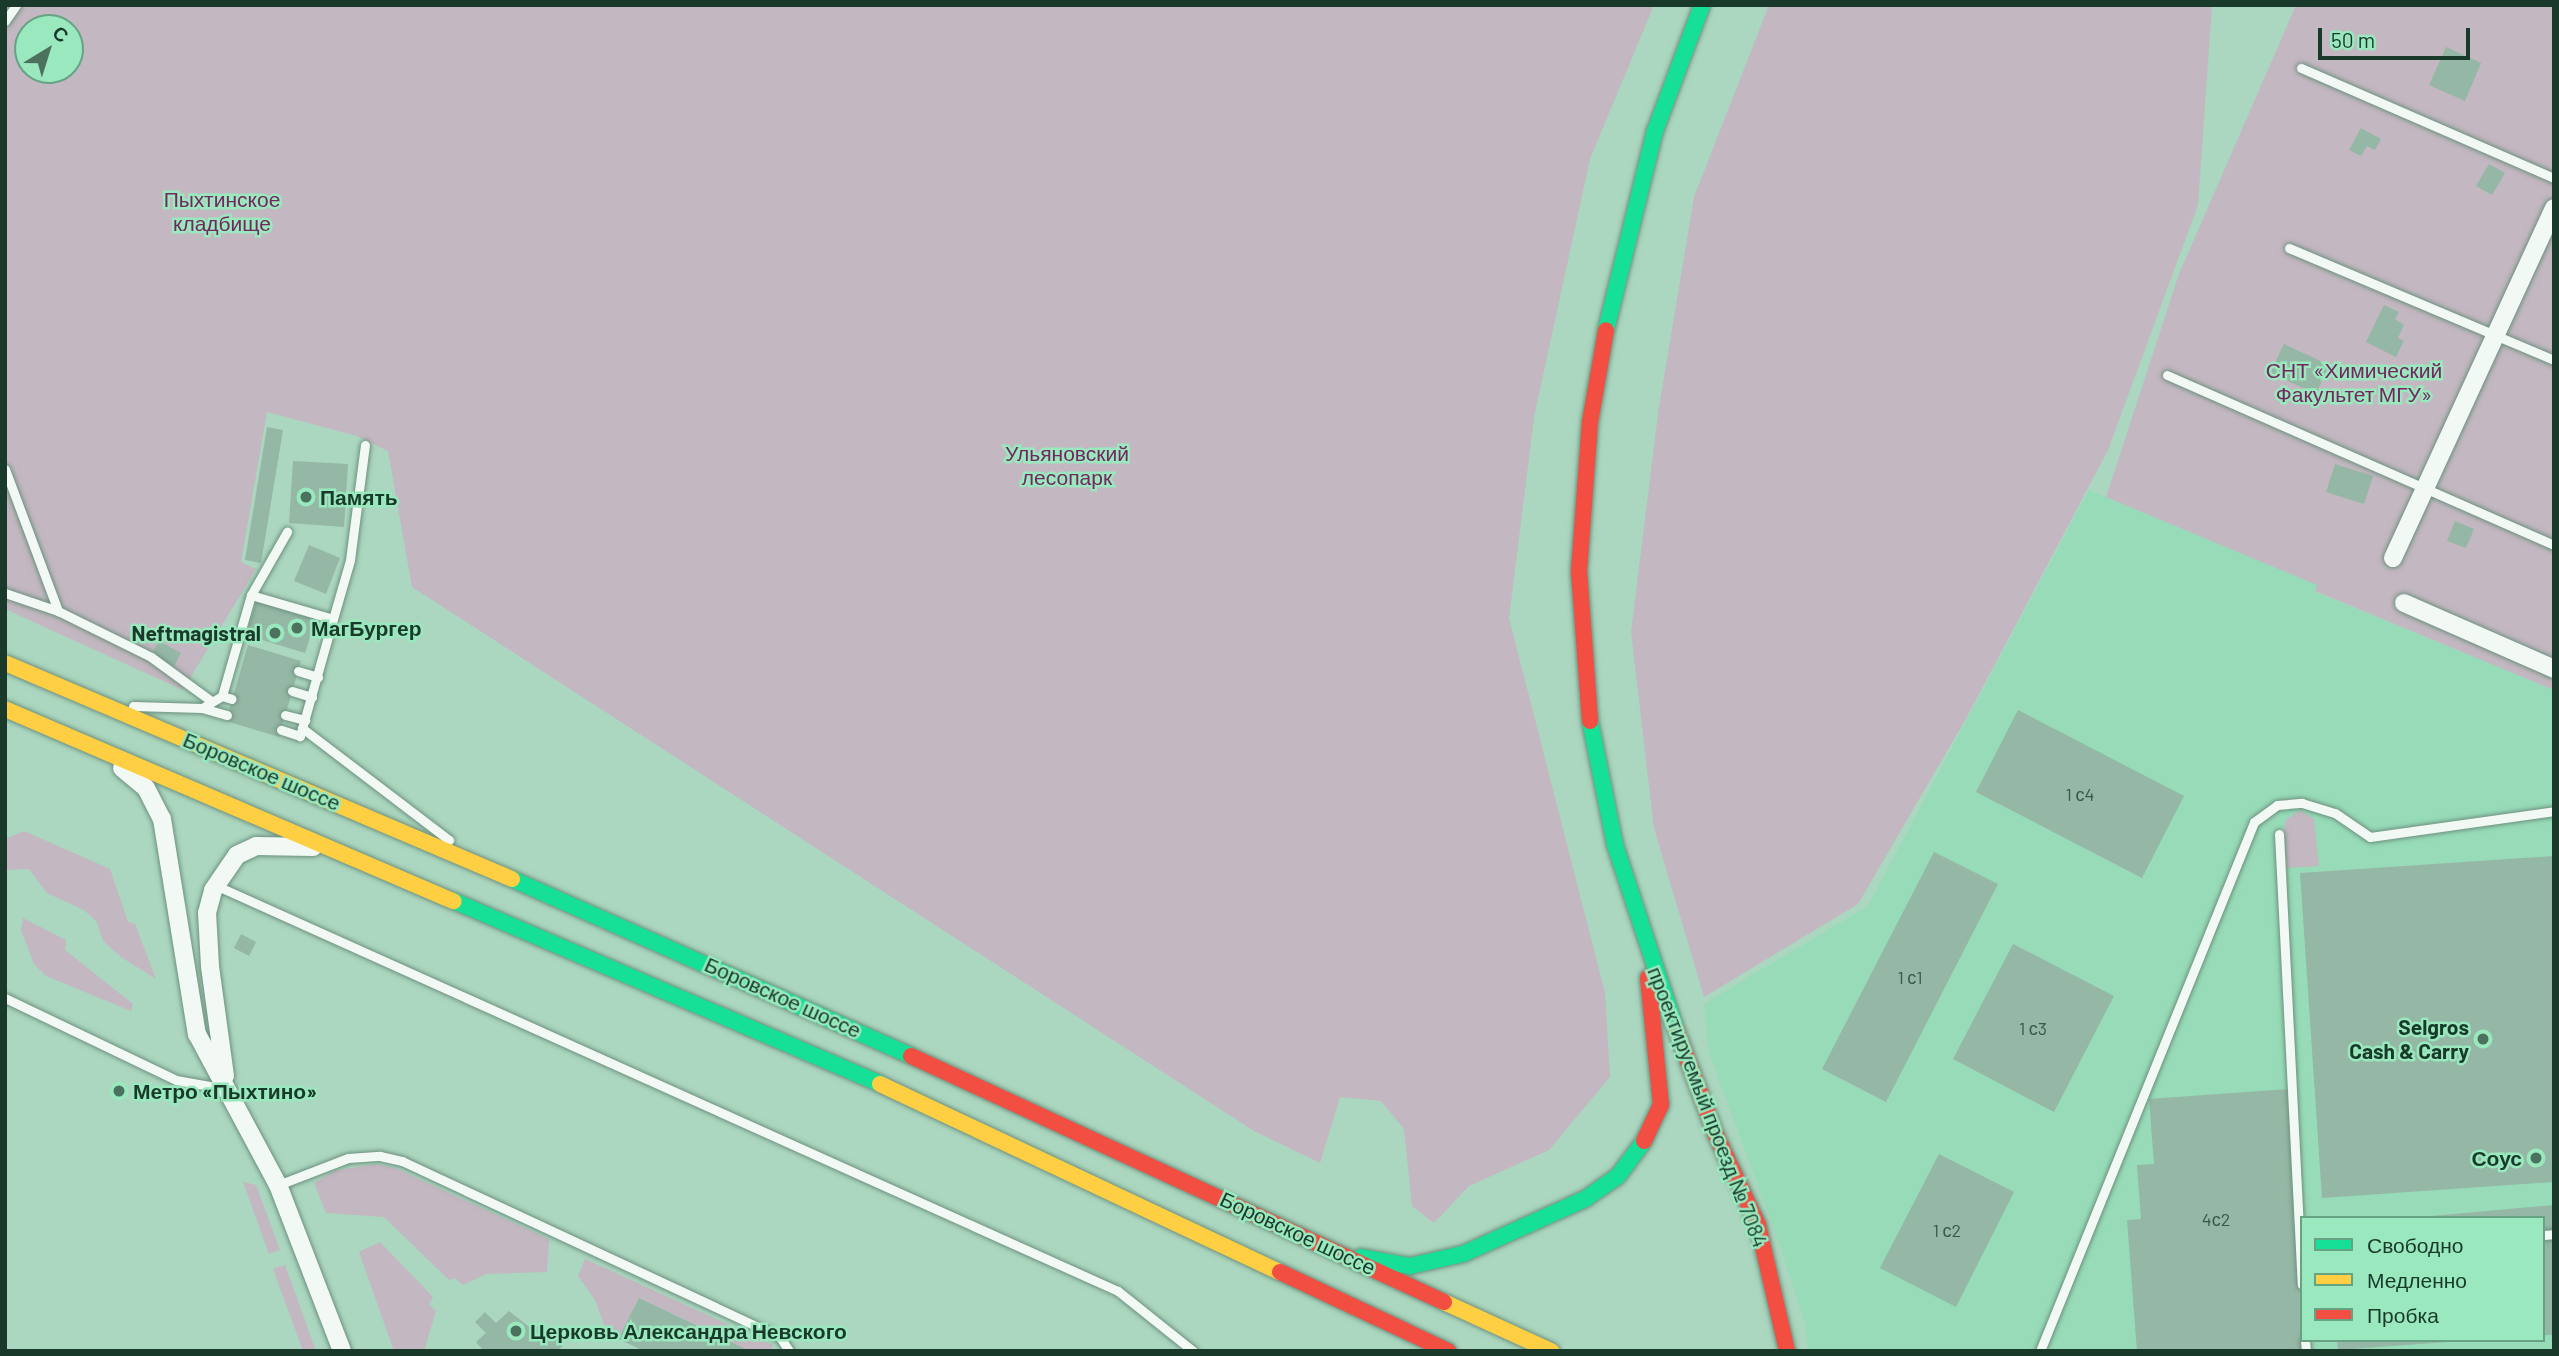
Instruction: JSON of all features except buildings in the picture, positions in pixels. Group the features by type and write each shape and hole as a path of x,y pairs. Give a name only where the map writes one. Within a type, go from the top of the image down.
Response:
{"main road":[{"name":"проектируемый проезд № 7084","path":"1702,5 1655,131 1615,281 1590,422 1579,571 1586,702 1615,845 1645,946 1715,1133 1758,1225 1787,1351"},
{"name":"Боровское шоссе","path":"5,663 719,967 1551,1351"},
{"name":"Боровское шоссе","path":"5,709 896,1091 1448,1351"},
{"name":"проектируемый проезд № 7084","path":"1339,1253 1410,1266 1462,1254 1585,1199 1618,1176 1649,1134 1661,1105 1645,946"}],"street":[{"path":"2393,558 2554,208"},
{"path":"2404,603 2554,669"},
{"path":"97,748 146,788 162,819 197,1034 278,1185 342,1351"},
{"path":"228,1089 210,966 207,913 215,886 237,855 257,846 332,847"}],"lane":[{"path":"5,21 16,5"},
{"path":"2301,68 2554,178"},
{"path":"2289,248 2554,360"},
{"path":"2167,375 2424,491 2554,545"},
{"path":"281,730 300,736 318,677 350,560 365,445"},
{"path":"5,469 58,611"},
{"path":"222,696 234,674 234,652 251,595 287,532"},
{"path":"5,593 58,611 151,657 211,700"},
{"path":"251,595 333,619"},
{"path":"234,652 245,655"},
{"path":"298,671 318,677"},
{"path":"292,691 312,697"},
{"path":"202,708 211,700 222,696 232,699"},
{"path":"107,705 202,708 227,715"},
{"path":"285,715 304,724 478,864"},
{"path":"2040,1351 2254,822 2277,805 2302,803 2334,813 2370,836 2554,811"},
{"path":"2279,834 2300,1234"},
{"path":"215,886 1118,1291 1193,1351"},
{"path":"5,998 10,1006 176,1080 228,1089"},
{"path":"278,1185 356,1157 402,1161 780,1337 789,1351"}],"shaded area":[{"path":"2089,490 2318,585 2315,592 2554,690 2554,1351 1808,1351 1805,1322 1777,1237 1709,1053 1704,1004 1868,906"}],"green space":[{"name":"Ульяновский лесопарк","path":"5,5 1654,5 1590,159 1534,417 1509,618 1605,993 1610,1077 1549,1150 1469,1186 1434,1223 1412,1206 1404,1129 1381,1101 1340,1097 1320,1163 1254,1131 412,587 388,451 357,436 267,412 241,562 256,569 183,690 5,609"},
{"path":"1769,5 2212,5 2198,205 2108,450 1968,715 1858,904 1704,997 1654,828 1631,632 1659,407 1694,197"},
{"name":"СНТ «Химический Факультет МГУ»","path":"2296,5 2554,5 2554,690 2315,591 2317,585 2106,497 2179,274"},
{"path":"2300,810 2314,819 2319,866 2286,868 2286,820"},
{"path":"24,831 110,869 128,922 135,924 156,979 121,957 103,941 97,922 84,910 47,893 29,869 5,870 5,839"},
{"path":"23,918 66,940 65,950 133,1004 131,1011 46,976 34,964 21,930"},
{"path":"375,1164 395,1168 549,1239 547,1272 486,1274 463,1285 455,1278 449,1280 384,1217 326,1213 314,1183 334,1171"},
{"path":"243,1182 256,1185 280,1250 269,1254"},
{"path":"380,1242 433,1297 429,1304 436,1311 424,1351 394,1351 359,1252"},
{"path":"585,1259 773,1345 771,1351 750,1351 639,1298 618,1339 608,1335 595,1300 578,1276"},
{"path":"285,1265 316,1351 303,1351 273,1269"}],"traffic: fast":[{"path":"1606,330 1655,131 1702,5"},
{"path":"1590,721 1615,845 1676,1029"},
{"path":"512,879 911,1056"},
{"path":"454,901 880,1084"},
{"path":"1361,1257 1410,1266 1463,1254 1585,1199 1618,1176 1644,1141"}],"traffic: slow":[{"path":"5,663 512,879"},
{"path":"5,709 454,901"},
{"path":"880,1084 1280,1272"},
{"path":"1444,1302 1551,1351"}],"traffic: jam":[{"path":"1590,721 1579,571 1590,422 1606,330"},
{"path":"1644,1141 1661,1105 1648,978"},
{"path":"1676,1029 1715,1133 1758,1225 1787,1351"},
{"path":"911,1056 1444,1302"},
{"path":"1280,1272 1448,1351"}],"place":[{"name":"Память","path":"306,497"},
{"name":"МагБургер","path":"297,628"},
{"name":"Neftmagistral","path":"275,633"},
{"name":"Selgros Cash & Carry","path":"2483,1039"},
{"name":"Метро «Пыхтино»","path":"119,1091"},
{"name":"Соус","path":"2536,1158"},
{"name":"Церковь Александра Невского","path":"516,1331"}],"park label":[{"name":"Пыхтинское кладбище","path":"222,211"}]}
